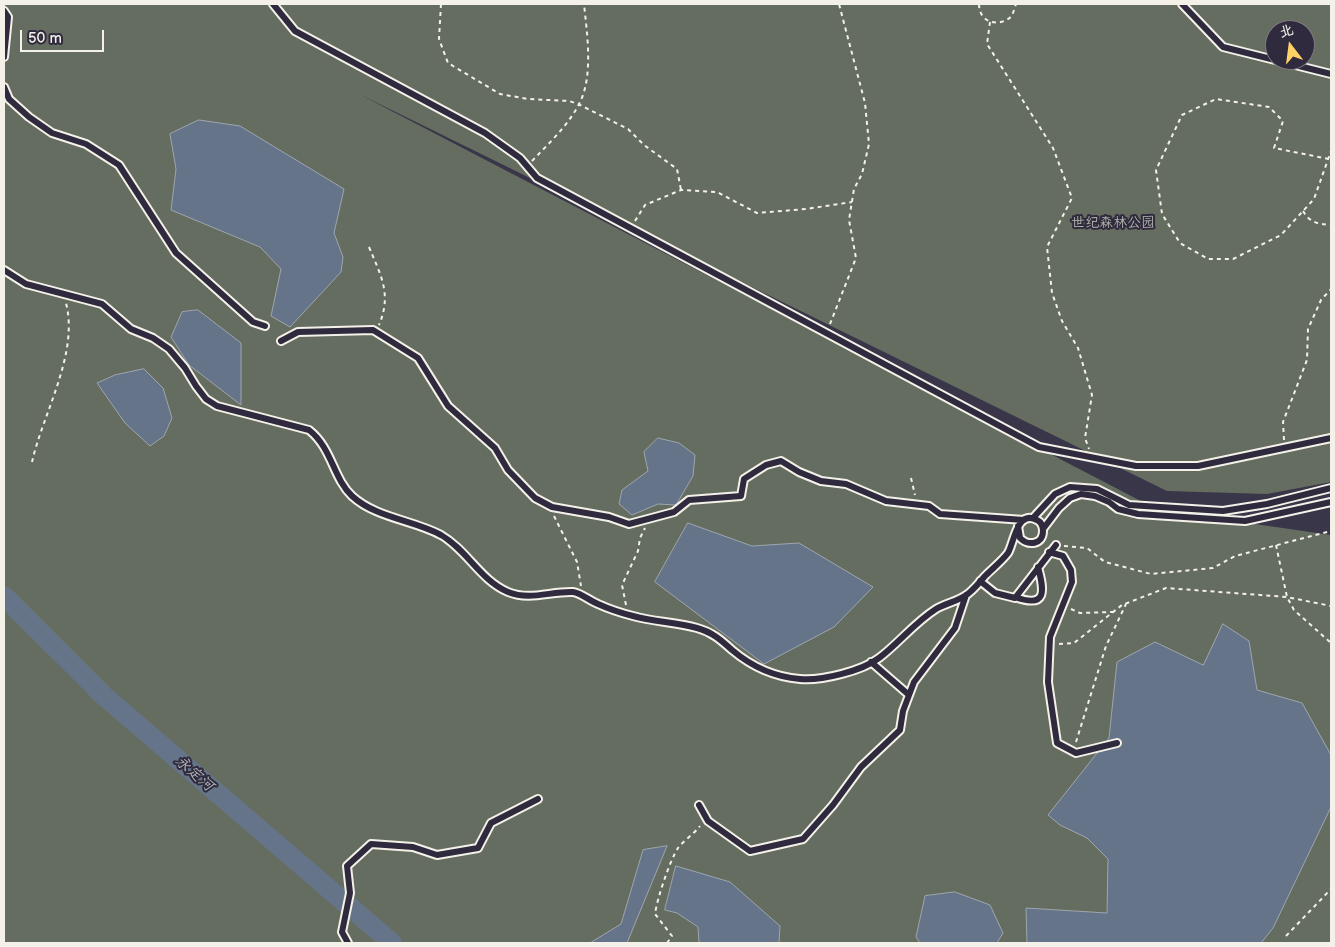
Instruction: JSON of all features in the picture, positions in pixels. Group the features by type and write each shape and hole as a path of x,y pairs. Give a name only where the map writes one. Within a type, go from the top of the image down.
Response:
{"lane":[{"path":"272,4 295,31 485,133 527,166 537,178 1039,447 1136,466 1198,466 1331,438"},
{"path":"1182,4 1223,47 1265,58"},
{"path":"4,11 8,17 4,57"},
{"path":"1315,70 1331,74"},
{"path":"4,87 8,99 52,133 86,144 120,165 176,253 253,322 265,326"},
{"path":"4,270 26,284 102,304 131,329 153,338 169,349 186,368 201,393 217,406 309,430 320,439 351,495 389,516 443,536 489,582 510,593 530,596 574,592 629,615 698,628 718,636 733,650 760,668 799,679 829,678 877,660 912,627 937,608 966,595 980,582 1007,554 1014,539 1014,531 1024,520"},
{"path":"281,341 298,332 357,329 376,332 418,358 448,406 495,448 508,470 534,498 548,505 609,517 629,524 674,512 689,500 741,496 744,478 766,465 781,461 799,472 821,481 846,484 886,501 929,506 940,514 1024,520 1033,518 1055,494 1070,487 1097,489 1129,505 1223,511 1267,504 1331,488"},
{"path":"1018,526 1020,538 1027,544 1039,541 1043,529 1059,508 1070,498 1081,494 1096,496 1118,509 1138,514 1245,521 1331,502"},
{"path":"1033,518 1040,522 1043,529"},
{"path":"1015,597 1056,545"},
{"path":"1049,552 1064,556 1071,570 1072,582 1050,637 1048,682 1057,743 1076,753 1117,743"},
{"path":"980,582 995,593 1026,601 1035,601 1040,598 1043,591 1038,567"},
{"path":"699,805 706,816 731,839 750,851 803,839 833,805 861,767 900,730 903,711 914,682 955,628 966,595"},
{"path":"872,662 909,695"},
{"path":"348,943 342,932 350,893 347,866 371,844 414,847 437,855 478,848 491,823 538,799"}],"path":[{"path":"441,4 439,39 448,63 500,94 528,100 569,101 628,129 644,145 676,169 681,190"},
{"path":"527,166 564,128 581,100 589,56 584,4"},
{"path":"826,333 856,258 849,220 852,202 869,144 865,104 839,4"},
{"path":"979,4 981,14 990,22 1002,23 1008,20 1015,11 1016,4"},
{"path":"990,22 987,44 1053,148 1072,198 1047,247 1052,293 1062,321 1078,348 1092,395 1085,438 1092,457"},
{"path":"1329,159 1274,148 1283,121 1269,107 1216,99 1182,115 1156,170 1162,214 1180,243 1208,259 1232,259 1281,235 1314,199 1329,159 1331,151"},
{"path":"631,228 646,205 681,190 717,192 757,213 806,209 852,202"},
{"path":"1302,211 1315,224 1331,225"},
{"path":"370,247 386,287 384,313 376,332"},
{"path":"1284,448 1283,422 1307,360 1308,329 1321,300 1331,289"},
{"path":"32,462 66,354 67,308 64,293"},
{"path":"911,478 915,489 915,504"},
{"path":"548,505 577,562 582,596"},
{"path":"629,615 622,585 638,551 646,520"},
{"path":"1056,545 1087,548 1106,562 1150,574 1213,568 1235,556 1331,531"},
{"path":"1276,545 1287,597 1294,610 1331,643"},
{"path":"1051,642 1055,644 1074,643 1126,603 1166,588 1287,597 1331,606"},
{"path":"1073,751 1106,646 1126,603"},
{"path":"1062,606 1080,613 1115,611"},
{"path":"667,943 672,936 655,914 656,902 679,846 690,839 706,816"},
{"path":"1286,936 1331,889"}],"green space":[{"name":"世纪森林公园","path":"4,4 1331,4 1331,482 1267,494 1167,491 359,94 1158,510 1331,535 1331,943 4,943"}],"water":[{"path":"199,120 240,126 344,189 334,233 343,257 341,272 290,327 271,316 281,269 260,247 171,210 176,169 170,134"},
{"path":"198,310 241,343 241,405 189,365 171,337 182,312"},
{"path":"144,369 163,388 172,418 164,436 150,446 125,423 97,383 115,375"},
{"path":"658,438 679,443 695,455 693,476 676,505 658,504 632,515 619,504 622,490 648,471 644,452"},
{"path":"688,523 752,546 799,543 873,587 834,627 764,664 655,582"},
{"path":"1223,624 1249,641 1257,690 1302,703 1331,755 1331,807 1273,928 1261,943 1027,943 1026,908 1107,913 1108,859 1087,838 1060,825 1048,815 1109,738 1117,662 1155,642 1203,665"},
{"path":"667,846 627,943 590,943 621,924 643,850"},
{"path":"676,866 730,882 780,926 779,943 699,943 698,927 677,913 665,910"},
{"path":"955,892 990,905 1003,933 997,943 920,943 916,937 925,896"}],"waterway":[{"name":"永定河","path":"4,596 104,696 392,943"}]}
